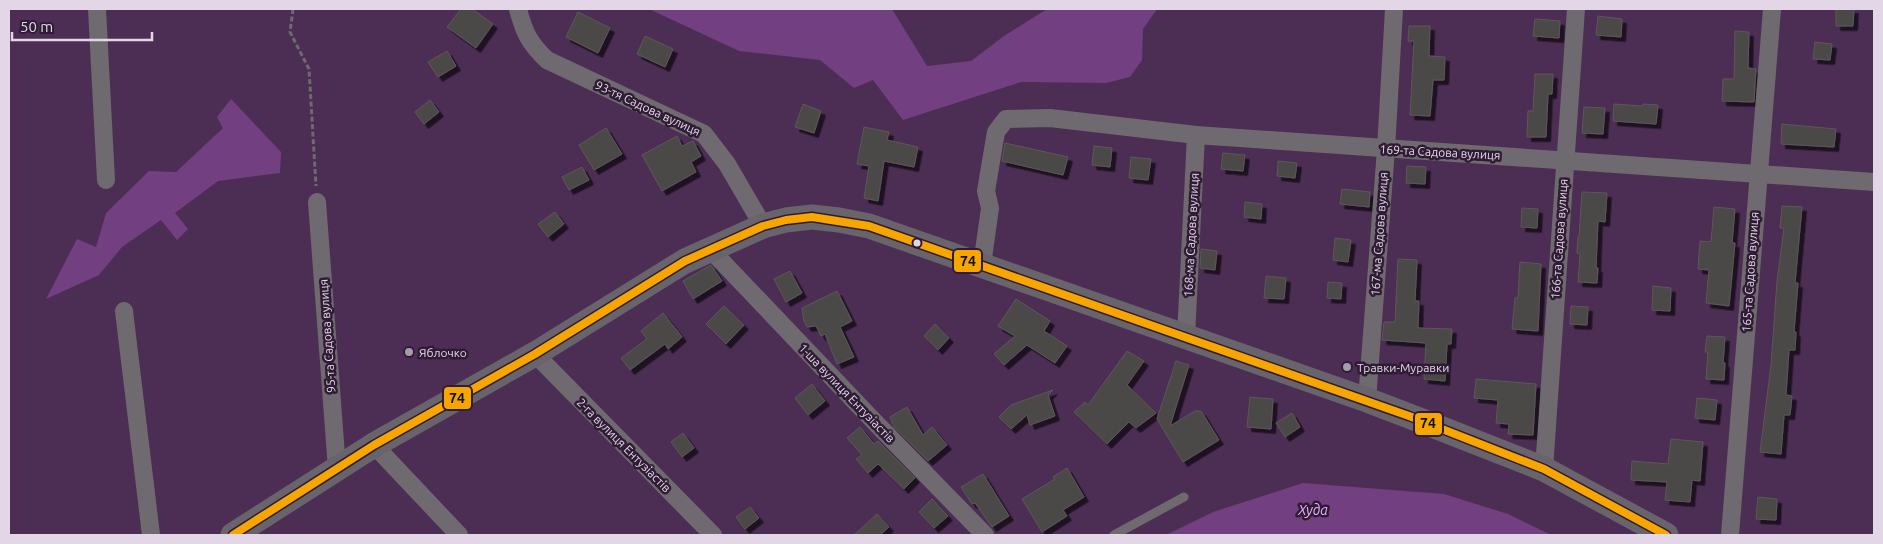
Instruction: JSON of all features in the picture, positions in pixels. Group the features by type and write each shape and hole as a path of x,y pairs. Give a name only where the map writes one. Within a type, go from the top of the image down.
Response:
{"street":[{"path":"97,9 106,180"},
{"name":"93-тя Садова вулиця","path":"518,9 524,32 534,48 547,60 704,134 728,164 763,226"},
{"name":"167-ма Садова вулиця","path":"1367,400 1386,149 1394,9"},
{"name":"166-та Садова вулиця","path":"1544,469 1576,9"},
{"name":"165-та Садова вулиця","path":"1730,535 1772,9"},
{"name":"169-та Садова вулиця","path":"982,265 990,208 986,190 996,132 1006,119 1050,118 1196,135 1874,182"},
{"name":"168-ма Садова вулиця","path":"1186,336 1196,135"},
{"name":"95-та Садова вулиця","path":"317,202 337,469"},
{"path":"232,535 374,445 535,354 684,261 763,226 786,220 812,217 869,226 1367,400 1544,469 1666,535"},
{"name":"1-ша вулиця Ентузіастів","path":"710,249 985,535"},
{"path":"124,311 151,535"},
{"name":"2-га вулиця Ентузіастів","path":"535,354 714,535"},
{"path":"374,445 459,535"}],"lane":[{"path":"1114,535 1184,497"}],"path":[{"path":"293,9 290,32 309,70 317,202"}],"shaded area":[{"path":"9,9 1874,9 1874,535 9,535"}],"water":[{"path":"649,9 892,9 927,66 971,61 1004,36 1047,9 1157,9 1143,29 1142,60 1130,77 1106,83 1021,82 903,120 873,80 854,88 820,60 739,51"},
{"path":"231,99 281,152 280,173 218,181 175,213 188,229 177,240 161,220 122,247 99,275 46,299 77,239 96,247 106,213 149,171 176,172 223,128 217,117"},
{"name":"Худа","path":"1303,483 1444,494 1508,514 1551,535 1166,535 1213,512"}],"building":[{"path":"461,9 472,9 493,24 476,48 447,27"},
{"path":"1836,9 1854,9 1853,26 1836,26"},
{"path":"578,12 610,28 598,53 566,37"},
{"path":"1598,16 1622,19 1621,37 1596,35"},
{"path":"1535,19 1560,21 1559,38 1533,36"},
{"path":"1409,26 1430,26 1429,56 1445,57 1444,80 1433,80 1430,116 1410,115 1414,41 1408,41"},
{"path":"1735,31 1749,32 1748,68 1756,69 1754,102 1722,101 1723,79 1734,79"},
{"path":"645,36 673,49 665,67 637,54"},
{"path":"1815,42 1832,44 1830,60 1813,59"},
{"path":"447,51 456,66 438,77 428,62"},
{"path":"1535,74 1553,74 1552,94 1548,94 1546,137 1527,137 1528,111 1533,111"},
{"path":"430,100 439,112 424,124 415,112"},
{"path":"803,104 821,111 814,133 795,127"},
{"path":"1614,104 1658,105 1656,124 1613,121"},
{"path":"1584,107 1605,108 1603,134 1582,133"},
{"path":"1782,124 1836,129 1834,147 1781,144"},
{"path":"864,127 889,132 887,140 918,147 914,167 884,161 878,201 864,198 869,166 857,164"},
{"path":"606,128 622,154 594,170 579,145"},
{"path":"677,136 682,146 693,141 701,156 691,162 696,172 662,191 642,155"},
{"path":"1005,143 1068,157 1063,175 1002,161"},
{"path":"1094,146 1112,148 1110,167 1092,165"},
{"path":"1223,153 1245,155 1243,171 1221,169"},
{"path":"1131,157 1151,159 1148,180 1129,178"},
{"path":"1278,161 1297,163 1295,178 1277,176"},
{"path":"1407,166 1426,167 1425,184 1406,183"},
{"path":"582,167 589,180 569,190 562,177"},
{"path":"1342,189 1370,192 1369,207 1340,204"},
{"path":"1582,192 1607,193 1605,222 1598,221 1597,283 1578,282 1580,254 1577,253"},
{"path":"1245,202 1262,204 1261,219 1244,217"},
{"path":"1782,206 1802,207 1795,283 1798,283 1794,332 1796,332 1795,350 1789,350 1786,395 1792,396 1790,415 1784,415 1781,454 1760,452 1771,365 1777,281 1784,228 1780,228"},
{"path":"1714,207 1735,209 1732,243 1735,243 1729,306 1706,303 1709,270 1698,269 1700,241 1711,242"},
{"path":"1522,208 1538,209 1537,228 1521,227"},
{"path":"555,212 564,224 548,237 538,224"},
{"path":"1335,238 1351,240 1348,262 1333,260"},
{"path":"1201,249 1217,251 1215,270 1200,268"},
{"path":"1398,259 1417,260 1415,301 1419,301 1418,328 1452,329 1451,344 1447,344 1445,381 1424,379 1426,343 1382,340 1384,322 1395,322"},
{"path":"1520,262 1541,264 1538,331 1512,329 1515,298 1518,298"},
{"path":"711,265 722,281 693,299 683,281"},
{"path":"790,271 802,293 786,302 774,279"},
{"path":"1266,276 1286,278 1284,299 1264,298"},
{"path":"1328,282 1342,283 1341,299 1327,298"},
{"path":"1653,286 1671,288 1670,311 1652,310"},
{"path":"837,291 852,321 840,327 854,357 837,364 825,334 821,336 816,326 807,327 802,308"},
{"path":"1016,299 1050,321 1044,331 1067,346 1055,363 1027,345 1004,365 994,354 1015,336 998,326"},
{"path":"724,306 744,325 726,344 706,324"},
{"path":"1571,306 1588,307 1587,325 1570,324"},
{"path":"663,313 682,337 668,349 665,344 630,370 621,358 647,339 641,331"},
{"path":"935,324 949,338 938,350 924,336"},
{"path":"1707,336 1725,337 1724,380 1706,379 1708,352 1705,352"},
{"path":"1127,351 1144,361 1127,385 1156,413 1136,428 1129,422 1107,444 1074,412 1085,402 1088,405"},
{"path":"1176,361 1189,365 1170,426 1195,411 1201,411 1219,440 1183,462 1157,419"},
{"path":"1476,379 1536,384 1533,435 1508,434 1509,424 1496,423 1498,400 1474,398"},
{"path":"812,384 825,401 808,415 795,398"},
{"path":"1053,390 1048,395 1055,416 1030,425 1027,415 1011,429 999,417 1011,405"},
{"path":"1250,397 1273,399 1271,429 1247,427"},
{"path":"1697,398 1717,400 1715,420 1695,418"},
{"path":"907,407 923,435 932,427 947,445 928,461 894,427 890,417"},
{"path":"1292,413 1300,427 1285,437 1276,423"},
{"path":"860,427 874,444 878,441 915,478 904,489 878,464 868,473 856,459 862,455 847,438"},
{"path":"683,433 694,448 682,457 671,442"},
{"path":"1671,439 1703,442 1700,481 1692,480 1690,502 1665,500 1667,482 1631,480 1632,461 1668,464"},
{"path":"1067,468 1084,497 1063,510 1067,516 1042,532 1022,499 1055,479 1053,477"},
{"path":"983,474 1009,516 992,527 975,503 972,504 961,487"},
{"path":"1758,497 1777,499 1776,520 1756,519"},
{"path":"932,499 948,516 934,528 919,512"},
{"path":"750,507 759,518 745,529 736,517"},
{"path":"877,514 889,527 880,535 854,535"}],"transit line":[{"name":"74","path":"233,535 374,445 535,354 685,261 763,226 786,220 812,217 869,226 1409,416 1544,469 1666,535"}],"place":[{"name":"Яблочко","path":"409,352"},
{"name":"Травки-Муравки","path":"1347,367"}]}
